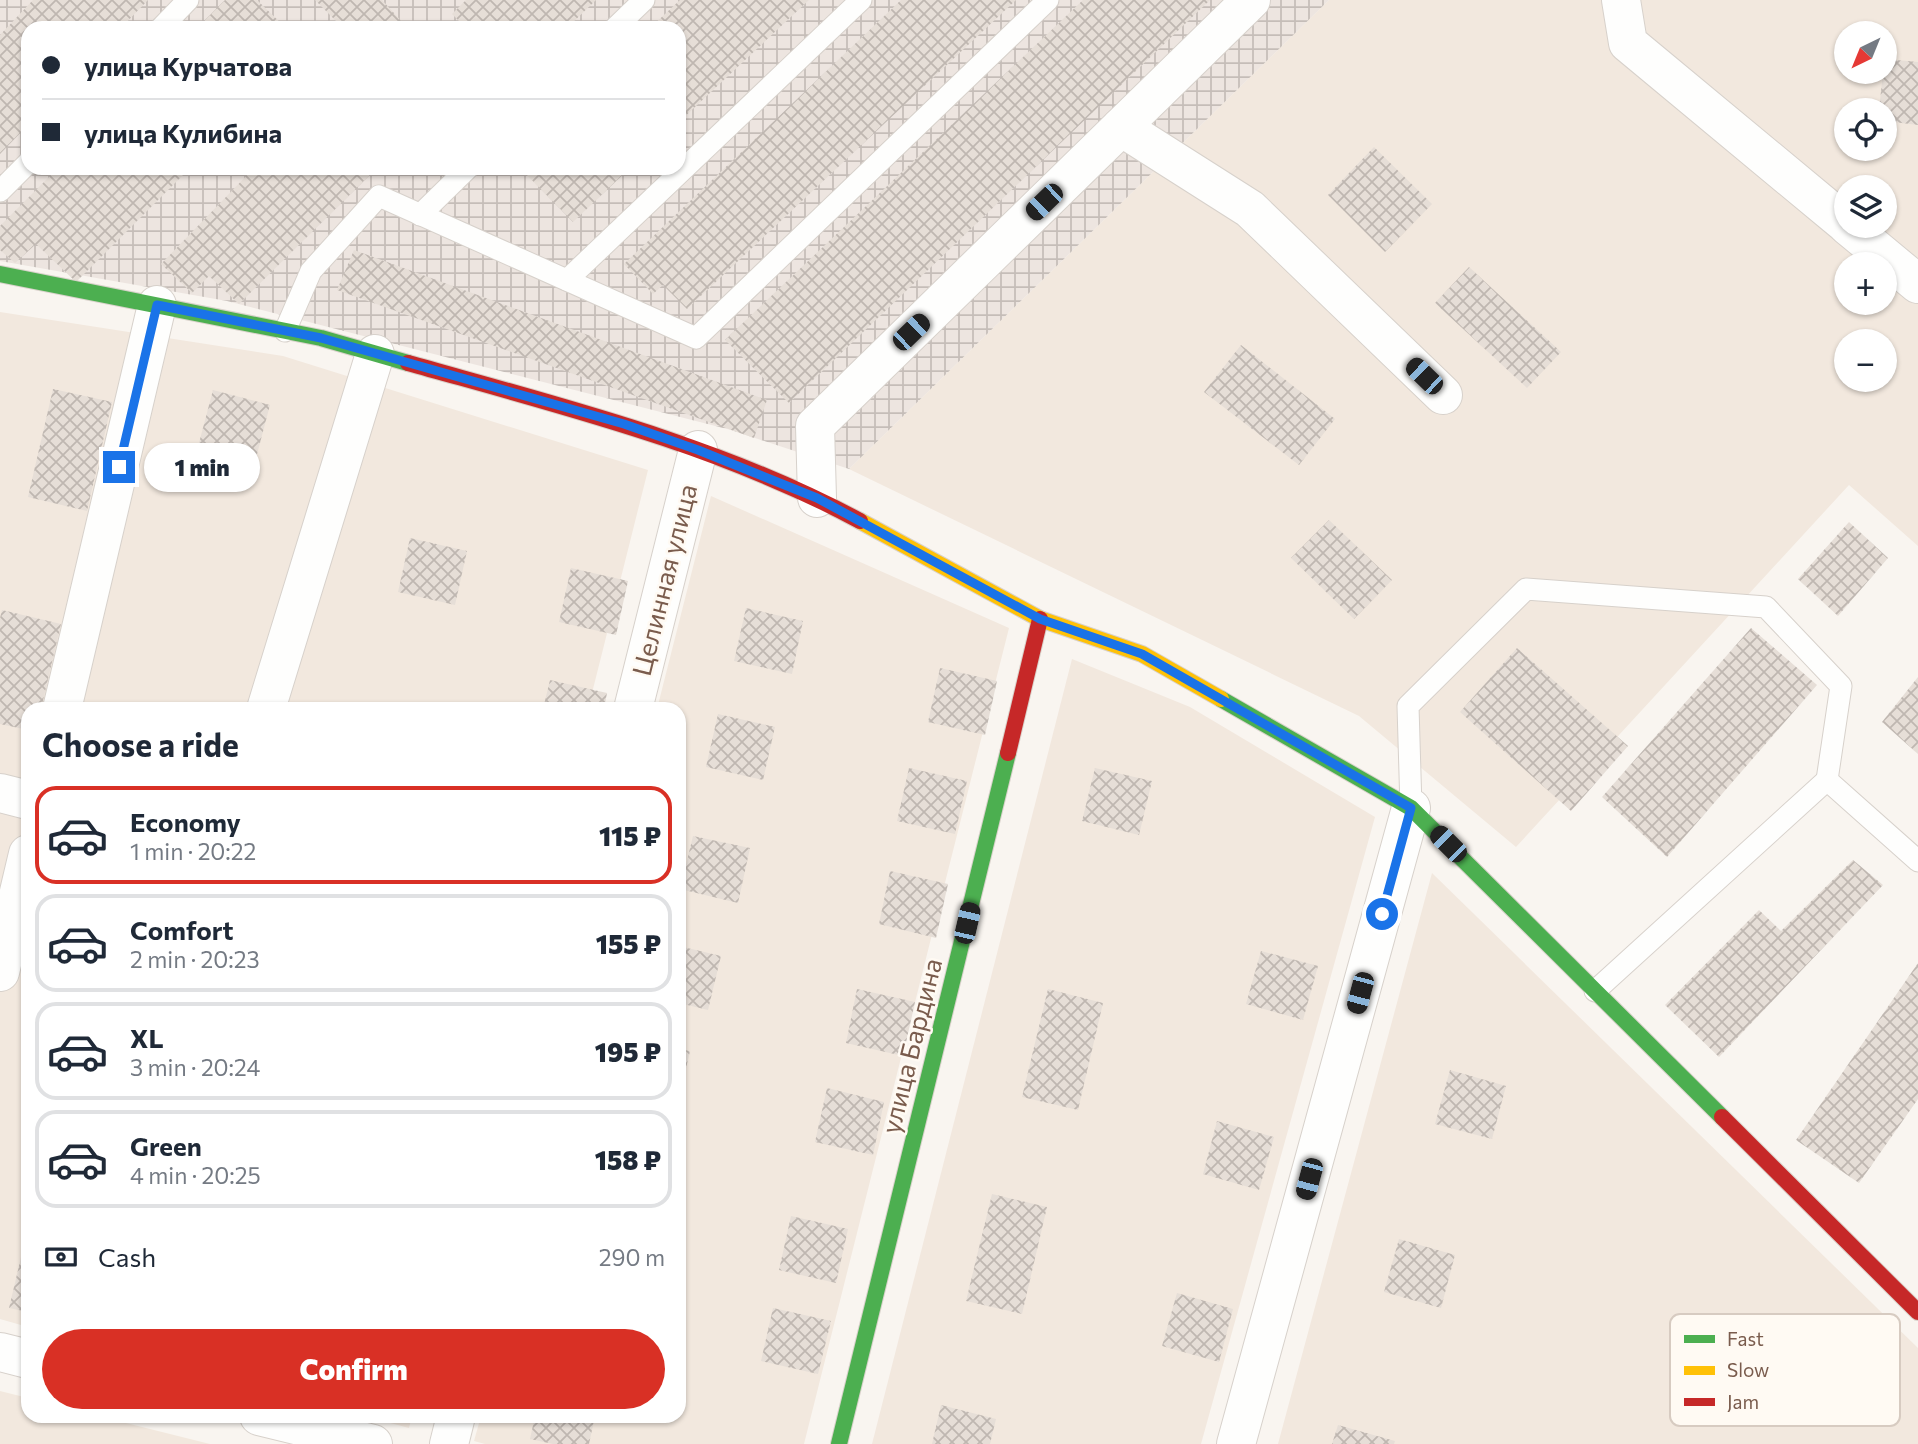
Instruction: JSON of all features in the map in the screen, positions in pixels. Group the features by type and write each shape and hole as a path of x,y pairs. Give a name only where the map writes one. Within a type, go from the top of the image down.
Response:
{"street":[{"path":"817,498 815,426 1251,0"},
{"path":"1621,0 1628,43 1834,214"},
{"path":"1121,127 1250,209 1443,395"},
{"path":"1863,238 1918,284"},
{"path":"0,274 321,338 624,424 698,450 817,498 1040,619 1142,654 1411,808 1916,1306"},
{"path":"64,702 157,305"},
{"path":"268,702 375,354"},
{"name":"Целинная улица","path":"635,702 698,450"},
{"name":"улица Бардина","path":"839,1444 1040,619"},
{"path":"0,793 21,798"},
{"path":"1236,1444 1411,808"},
{"path":"0,972 21,884"},
{"path":"0,1352 21,1357"},
{"path":"288,1423 373,1444"},
{"path":"449,1444 454,1423"}],"lane":[{"path":"168,21 188,0"},
{"path":"622,21 644,0"},
{"path":"686,166 861,0"},
{"path":"285,331 311,271 379,196 696,338 1048,0"},
{"path":"0,191 21,170"},
{"path":"420,215 461,175"},
{"path":"566,280 677,175"},
{"path":"1411,808 1408,706 1526,589 1766,607 1841,686 1828,780 1595,991"},
{"path":"1828,780 1918,860"}],"shaded area":[{"path":"0,0 1329,0 849,469 731,430 227,301 0,261"},
{"path":"1329,0 1918,0 1918,546 1849,485 1516,847 1359,716 849,469"},
{"path":"0,312 283,356 648,470 590,702 21,702 21,1325 0,1319"},
{"path":"711,496 1009,628 804,1444 485,1444 474,1441 479,1423 686,1423 686,702 659,702"},
{"path":"1072,659 1190,707 1375,817 1201,1444 872,1444"},
{"path":"1432,873 1883,1314 1670,1314 1670,1426 1900,1426 1900,1330 1918,1348 1918,1444 1278,1444"},
{"path":"0,1391 21,1396 21,1423 126,1423 210,1444 0,1444"},
{"path":"390,1423 410,1423 409,1428"}],"building":[{"path":"33,0 148,0 128,21 21,21 21,132 0,154 0,35"},
{"path":"225,0 257,0 279,21 204,21"},
{"path":"315,0 382,0 401,21 336,21"},
{"path":"466,0 596,0 574,21 459,21 452,14"},
{"path":"680,0 809,0 686,115 686,21 658,21"},
{"path":"901,0 1016,0 687,309 663,285 653,294 624,264"},
{"path":"1083,0 1210,0 789,403 725,340"},
{"path":"1897,60 1918,62 1918,125 1897,122 1897,98 1880,98 1882,84 1897,84"},
{"path":"1374,147 1432,204 1385,252 1328,195"},
{"path":"51,175 183,175 76,282 36,244 15,263 0,250 0,226"},
{"path":"247,175 370,175 239,304 209,276 192,293 161,264"},
{"path":"527,175 623,175 573,222"},
{"path":"354,250 767,400 754,438 337,290"},
{"path":"1469,267 1561,352 1527,388 1435,303"},
{"path":"1241,345 1335,419 1299,465 1204,392"},
{"path":"53,389 112,402 87,511 28,497"},
{"path":"213,390 270,405 256,458 199,443"},
{"path":"1329,520 1392,580 1354,619 1291,558"},
{"path":"1849,522 1888,558 1838,616 1798,579"},
{"path":"410,538 467,551 455,605 398,592"},
{"path":"571,568 628,581 616,635 559,622"},
{"path":"746,608 803,621 792,674 734,661"},
{"path":"2,610 61,624 43,702 21,702 21,728 0,724"},
{"path":"1751,628 1817,685 1667,857 1602,797"},
{"path":"1517,648 1628,746 1571,811 1460,712"},
{"path":"940,668 997,681 985,735 928,722"},
{"path":"1918,677 1918,754 1882,722"},
{"path":"550,680 607,693 605,702 545,702"},
{"path":"718,714 775,727 763,780 706,767"},
{"path":"909,768 967,781 955,834 897,821"},
{"path":"1095,768 1152,781 1139,835 1082,821"},
{"path":"693,836 750,848 738,903 686,890 686,865"},
{"path":"1853,860 1883,885 1719,1057 1665,1005 1759,910 1781,931"},
{"path":"890,871 948,884 936,938 879,924"},
{"path":"686,948 721,956 708,1010 686,1005"},
{"path":"1261,951 1318,966 1303,1020 1246,1004"},
{"path":"1918,963 1918,1099 1859,1183 1796,1140"},
{"path":"857,989 915,1002 903,1056 846,1043"},
{"path":"1048,989 1103,1003 1078,1110 1022,1097"},
{"path":"686,1050 690,1051 686,1068"},
{"path":"1450,1070 1506,1086 1492,1139 1435,1124"},
{"path":"827,1088 884,1102 873,1155 815,1142"},
{"path":"1217,1121 1274,1137 1259,1190 1203,1174"},
{"path":"992,1194 1047,1207 1022,1314 966,1301"},
{"path":"791,1216 848,1229 836,1283 779,1270"},
{"path":"1399,1239 1455,1255 1441,1308 1384,1292"},
{"path":"21,1257 21,1311 9,1308"},
{"path":"1177,1293 1233,1309 1219,1362 1162,1346"},
{"path":"773,1308 831,1321 818,1374 761,1361"},
{"path":"941,1405 996,1419 990,1444 932,1444"},
{"path":"533,1423 594,1423 589,1444 553,1444 530,1439"},
{"path":"1338,1425 1395,1441 1394,1444 1332,1444"}],"traffic: fast":[{"path":"0,274 321,338 408,363"},
{"path":"1221,699 1411,808 1722,1117"},
{"path":"839,1444 1008,753"}],"traffic: slow":[{"path":"860,521 1040,619 1142,654 1221,699"}],"traffic: jam":[{"path":"408,363 581,412 695,449 751,470 860,521"},
{"path":"1008,753 1040,619"},
{"path":"1722,1117 1918,1312"}],"route":[{"path":"119,467 157,305 321,338 624,424 698,450 817,498 1040,619 1142,654 1411,808 1382,914"}]}
